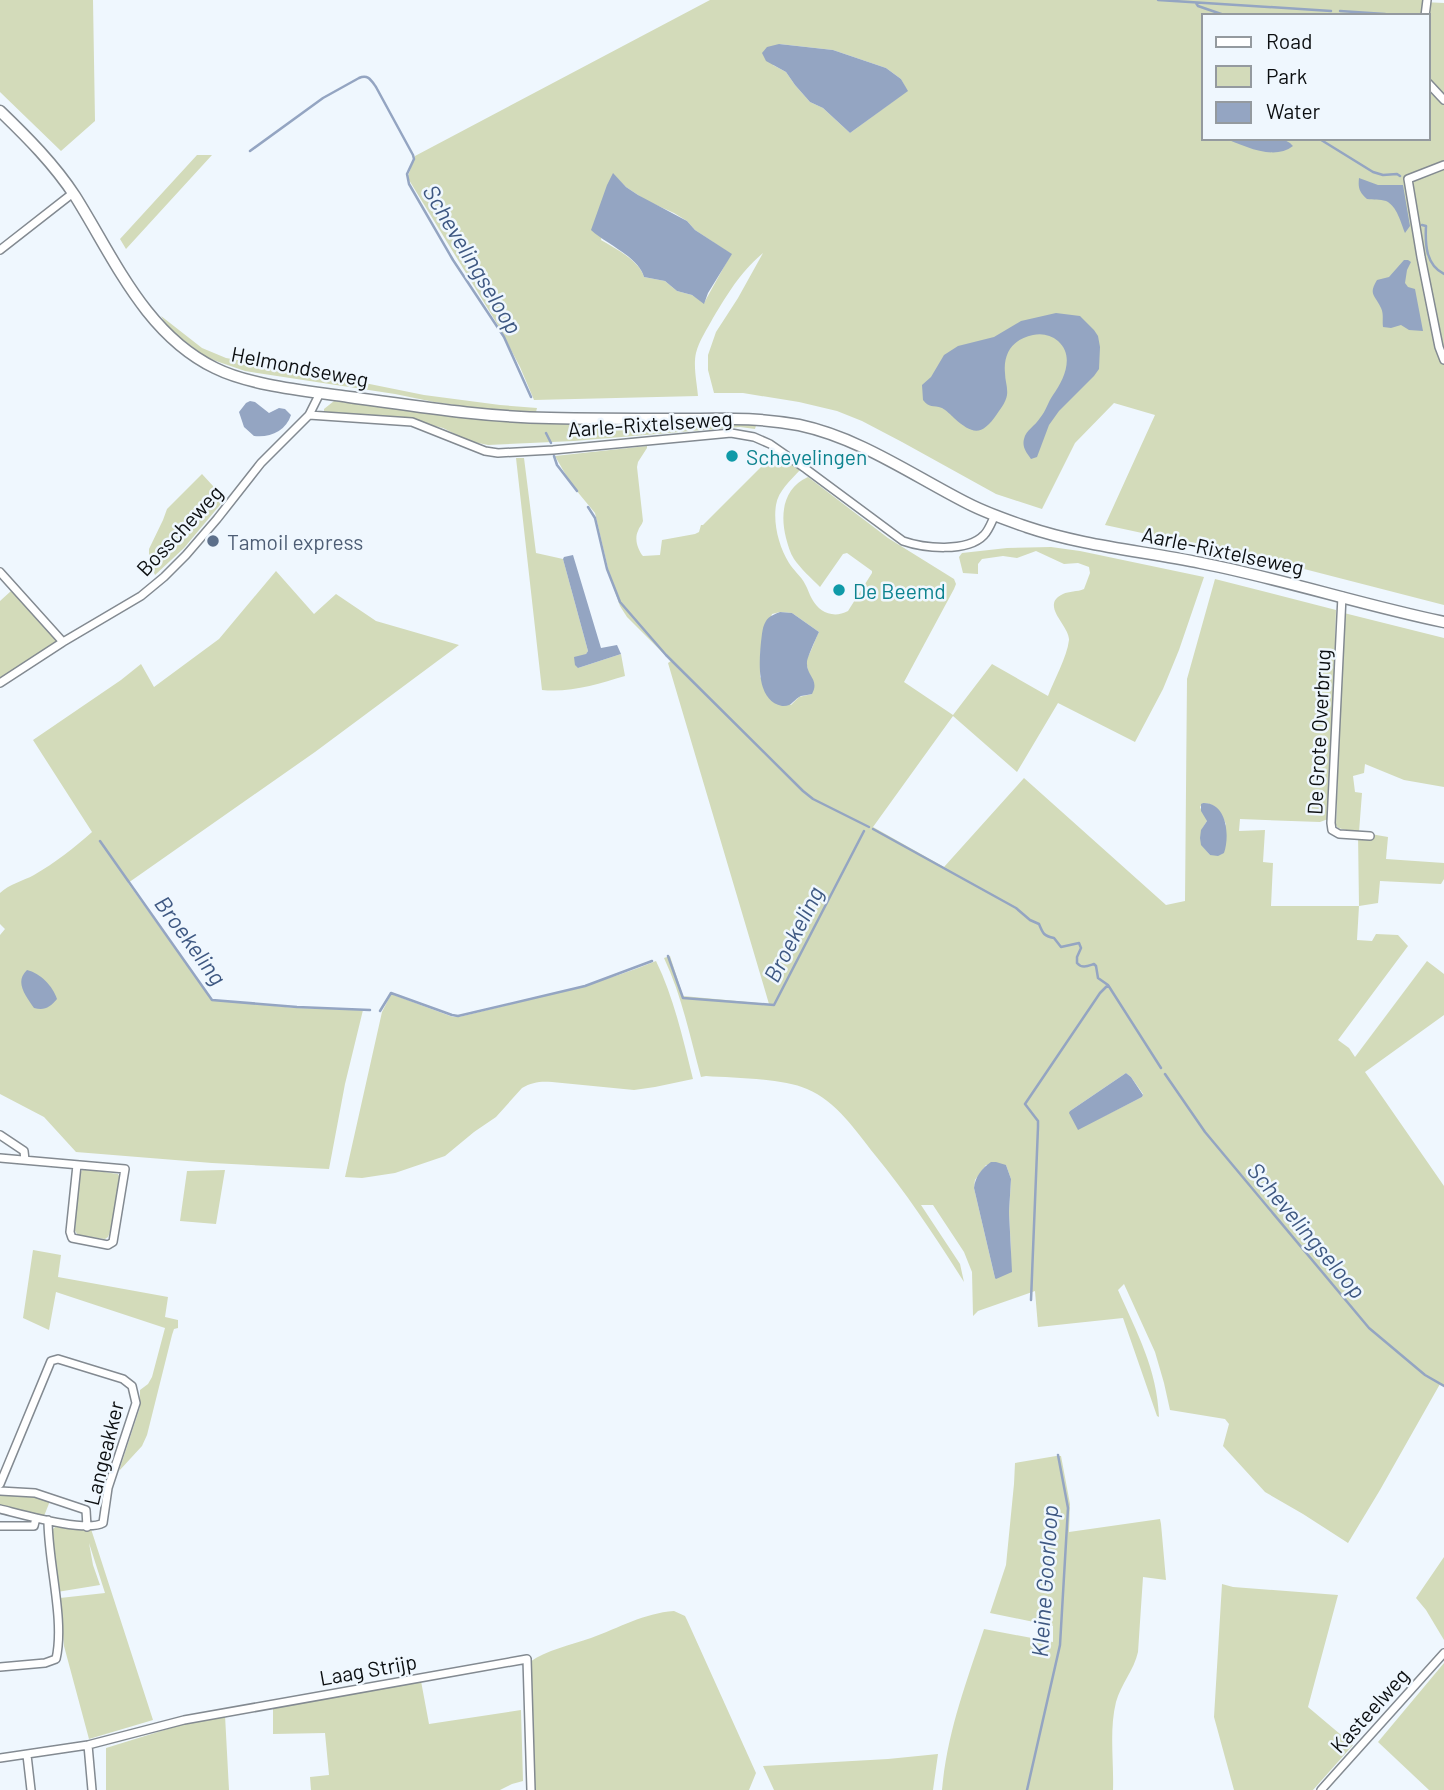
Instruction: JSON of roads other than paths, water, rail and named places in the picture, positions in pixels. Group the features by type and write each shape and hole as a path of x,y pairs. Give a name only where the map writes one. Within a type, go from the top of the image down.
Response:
{"street":[{"path":"1430,85 1444,100"},
{"name":"Helmondseweg","path":"0,111 49,162 73,193 126,281 163,331 216,369 243,379 320,393 451,411 547,418"},
{"path":"1444,164 1408,179 1421,257 1444,360"},
{"path":"0,250 73,193"},
{"name":"Bosscheweg","path":"0,683 141,596 163,577 217,519 261,463 309,415 320,393"},
{"name":"Helmondseweg","path":"309,415 412,422 485,452 553,450"},
{"name":"Aarle-Rixtelseweg","path":"547,418 740,418 803,426 852,441 971,505 1031,528 1073,540 1202,563 1444,622"},
{"name":"Aarle-Rixtelseweg","path":"553,450 731,433 754,437 770,444 903,541 917,546 940,548 973,542 984,535 995,515"},
{"path":"0,572 64,642"},
{"name":"De Grote Overbrug","path":"1342,596 1331,823 1332,830 1339,834 1370,836"},
{"path":"0,1135 24,1151 25,1160"},
{"path":"0,1158 125,1168 113,1242 108,1245 72,1238 70,1232 77,1165"},
{"name":"Langeakker","path":"0,1484 51,1361 58,1359 123,1379 132,1386 136,1403 108,1488 103,1524 87,1527"},
{"path":"0,1491 35,1493 86,1510 87,1527 0,1509"},
{"path":"0,1526 34,1526 36,1518"},
{"path":"0,1667 44,1663 56,1659 58,1621 48,1520"},
{"name":"Kasteelweg","path":"1321,1790 1444,1653"},
{"name":"Laag Strijp","path":"0,1758 88,1745 184,1720 527,1658 531,1790"},
{"path":"88,1745 92,1790"},
{"path":"27,1755 31,1790"}],"water":[{"path":"779,44 833,50 886,68 901,79 908,91 850,133 823,108 810,102 786,72 766,61 762,53 767,47"},
{"path":"1229,140 1285,140 1293,146 1277,152 1250,148"},
{"path":"613,173 626,187 687,221 695,230 732,254 704,304 692,295 677,291 665,281 644,277 636,263 591,230"},
{"path":"1359,178 1378,185 1403,185 1410,226 1405,233 1390,203 1367,199 1362,194"},
{"path":"1404,260 1411,262 1405,283 1415,289 1423,331 1409,330 1401,325 1383,327 1382,310 1373,295 1377,280 1389,277"},
{"path":"1056,313 1080,316 1094,330 1100,347 1099,369 1049,425 1037,457 1031,459 1024,447 1024,439 1061,382 1067,361 1063,347 1052,337 1033,335 1020,340 1011,348 1005,366 1006,400 992,421 982,429 977,431 967,428 944,409 925,403 922,385 931,377 944,355 958,346 994,337 1021,321"},
{"path":"250,401 269,413 279,408 285,409 291,415 289,421 277,432 254,436 244,427 239,412"},
{"path":"573,555 601,648 617,645 621,654 578,668 574,657 588,651 563,559"},
{"path":"780,612 792,613 819,632 807,662 808,671 814,681 812,694 801,696 785,706 774,703 767,697 760,670 764,626 772,615"},
{"path":"1203,803 1217,808 1225,821 1226,846 1224,853 1218,856 1210,855 1201,845 1201,830 1207,821 1201,811"},
{"path":"27,970 41,977 55,994 57,999 47,1008 34,1008 25,994 21,979"},
{"path":"1126,1073 1142,1097 1078,1130 1070,1111"},
{"path":"991,1162 1006,1165 1011,1179 1009,1212 1012,1272 996,1279 974,1188 980,1173"}],"waterway":[{"path":"1158,0 1331,11"},
{"path":"1196,3 1221,14"},
{"path":"1340,11 1385,14"},
{"name":"Schevelingseloop","path":"250,151 323,98 359,78 369,78 413,155 414,159 407,174 409,184 453,260 504,337 531,397"},
{"path":"1321,140 1373,172 1400,176"},
{"path":"1422,225 1426,226 1430,260 1444,274"},
{"name":"Schevelingseloop","path":"546,433 551,443"},
{"name":"Schevelingseloop","path":"554,456 557,465 577,491"},
{"name":"Schevelingseloop","path":"588,507 595,518 607,569 620,602 666,655 803,791 813,799 869,827"},
{"name":"Schevelingseloop","path":"873,829 1016,908 1039,924 1044,934 1054,938 1061,947 1079,943 1081,948 1077,963 1096,966 1098,978 1108,985 1161,1068"},
{"name":"Broekeling","path":"668,956 683,998 774,1005 864,831"},
{"name":"Broekeling","path":"100,841 212,1000 370,1010"},
{"name":"Broekeling","path":"380,1011 391,993 458,1016 585,986 652,961"},
{"path":"1031,1300 1038,1121 1025,1104 1108,985"},
{"name":"Schevelingseloop","path":"1165,1074 1205,1132 1369,1328 1425,1375 1444,1386"},
{"name":"Kleine Goorloop","path":"1027,1790 1060,1645 1068,1508 1058,1455"}],"place":[{"name":"Schevelingen","path":"732,456"},
{"name":"Tamoil express","path":"213,541"},
{"name":"De Beemd","path":"839,590"}]}
